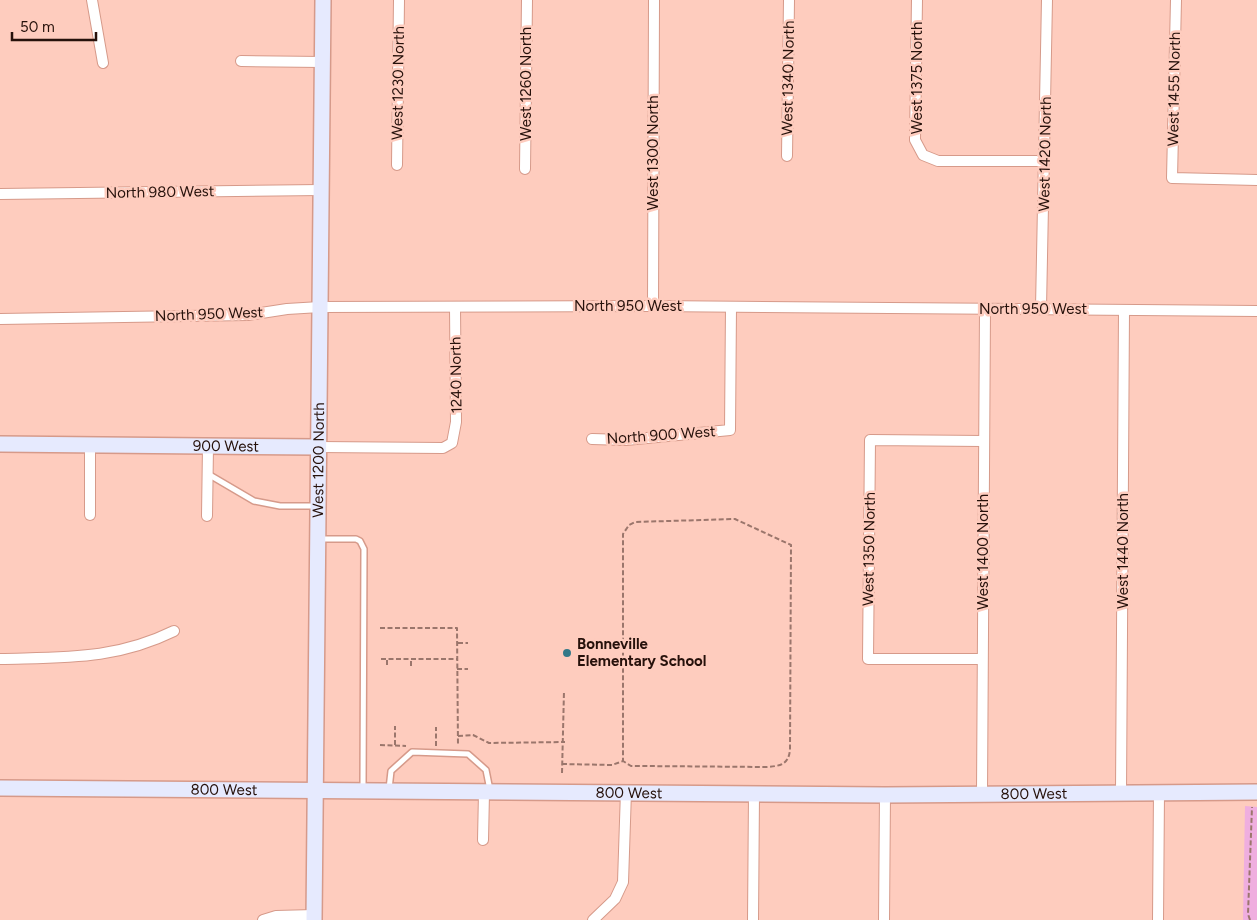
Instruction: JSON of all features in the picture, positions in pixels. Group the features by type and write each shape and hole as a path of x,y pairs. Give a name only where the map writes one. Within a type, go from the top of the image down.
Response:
{"street":[{"path":"92,0 103,63"},
{"name":"West 1200 North","path":"314,918 323,0"},
{"name":"West 1230 North","path":"397,165 399,0"},
{"name":"West 1260 North","path":"525,169 527,0"},
{"name":"West 1300 North","path":"653,306 654,0"},
{"name":"West 1340 North","path":"787,156 789,0"},
{"name":"West 1375 North","path":"918,0 916,140 923,155 938,161 1045,161"},
{"name":"West 1420 North","path":"1041,308 1047,0"},
{"name":"West 1455 North","path":"1176,0 1172,178 1257,180"},
{"path":"241,61 322,62"},
{"name":"North 980 West","path":"0,194 321,190"},
{"name":"North 950 West","path":"0,319 248,315 287,309 320,307 653,306 1257,311"},
{"name":"1240 North","path":"452,443 456,422 455,307"},
{"name":"North 900 West","path":"592,438 626,440 730,430 732,307"},
{"name":"West 1400 North","path":"982,794 985,310"},
{"name":"West 1440 North","path":"1121,793 1124,310"},
{"name":"West 1350 North","path":"982,659 868,658 870,440 983,441"},
{"name":"900 West","path":"0,444 443,448 452,443"},
{"path":"90,446 90,515"},
{"path":"206,516 208,447"},
{"path":"0,659 82,657 115,652 150,643 174,631"},
{"name":"800 West","path":"0,788 363,790 487,793 626,791 884,795 1257,792"},
{"path":"593,920 615,899 623,882 626,791"},
{"path":"1158,920 1159,792"},
{"path":"483,840 487,793"},
{"path":"754,794 754,920"},
{"path":"884,795 884,920"},
{"path":"263,920 276,916 314,918"}],"lane":[{"path":"207,474 254,501 280,506 317,506"},
{"path":"317,539 356,539 360,541 364,549 363,790"},
{"path":"389,791 391,771 412,752 468,754 486,770 487,793"}],"path":[{"path":"735,520 791,545 790,749 786,762 772,766 631,766 623,761 623,534 625,530 635,522 735,520"},
{"path":"380,628 457,628 458,746"},
{"path":"457,643 468,643"},
{"path":"380,659 457,659"},
{"path":"387,659 387,665"},
{"path":"411,659 411,666"},
{"path":"457,669 468,669"},
{"path":"562,773 564,691"},
{"path":"395,726 395,745"},
{"path":"436,727 436,746"},
{"path":"458,736 473,735 489,743 564,742"},
{"path":"380,745 406,746"},
{"path":"562,764 612,765 623,761"},
{"path":"1250,920 1248,914 1252,807"}],"shaded area":[{"path":"1245,806 1257,807 1257,920 1243,920"}],"place":[{"name":"Bonneville Elementary School","path":"567,653"}]}
